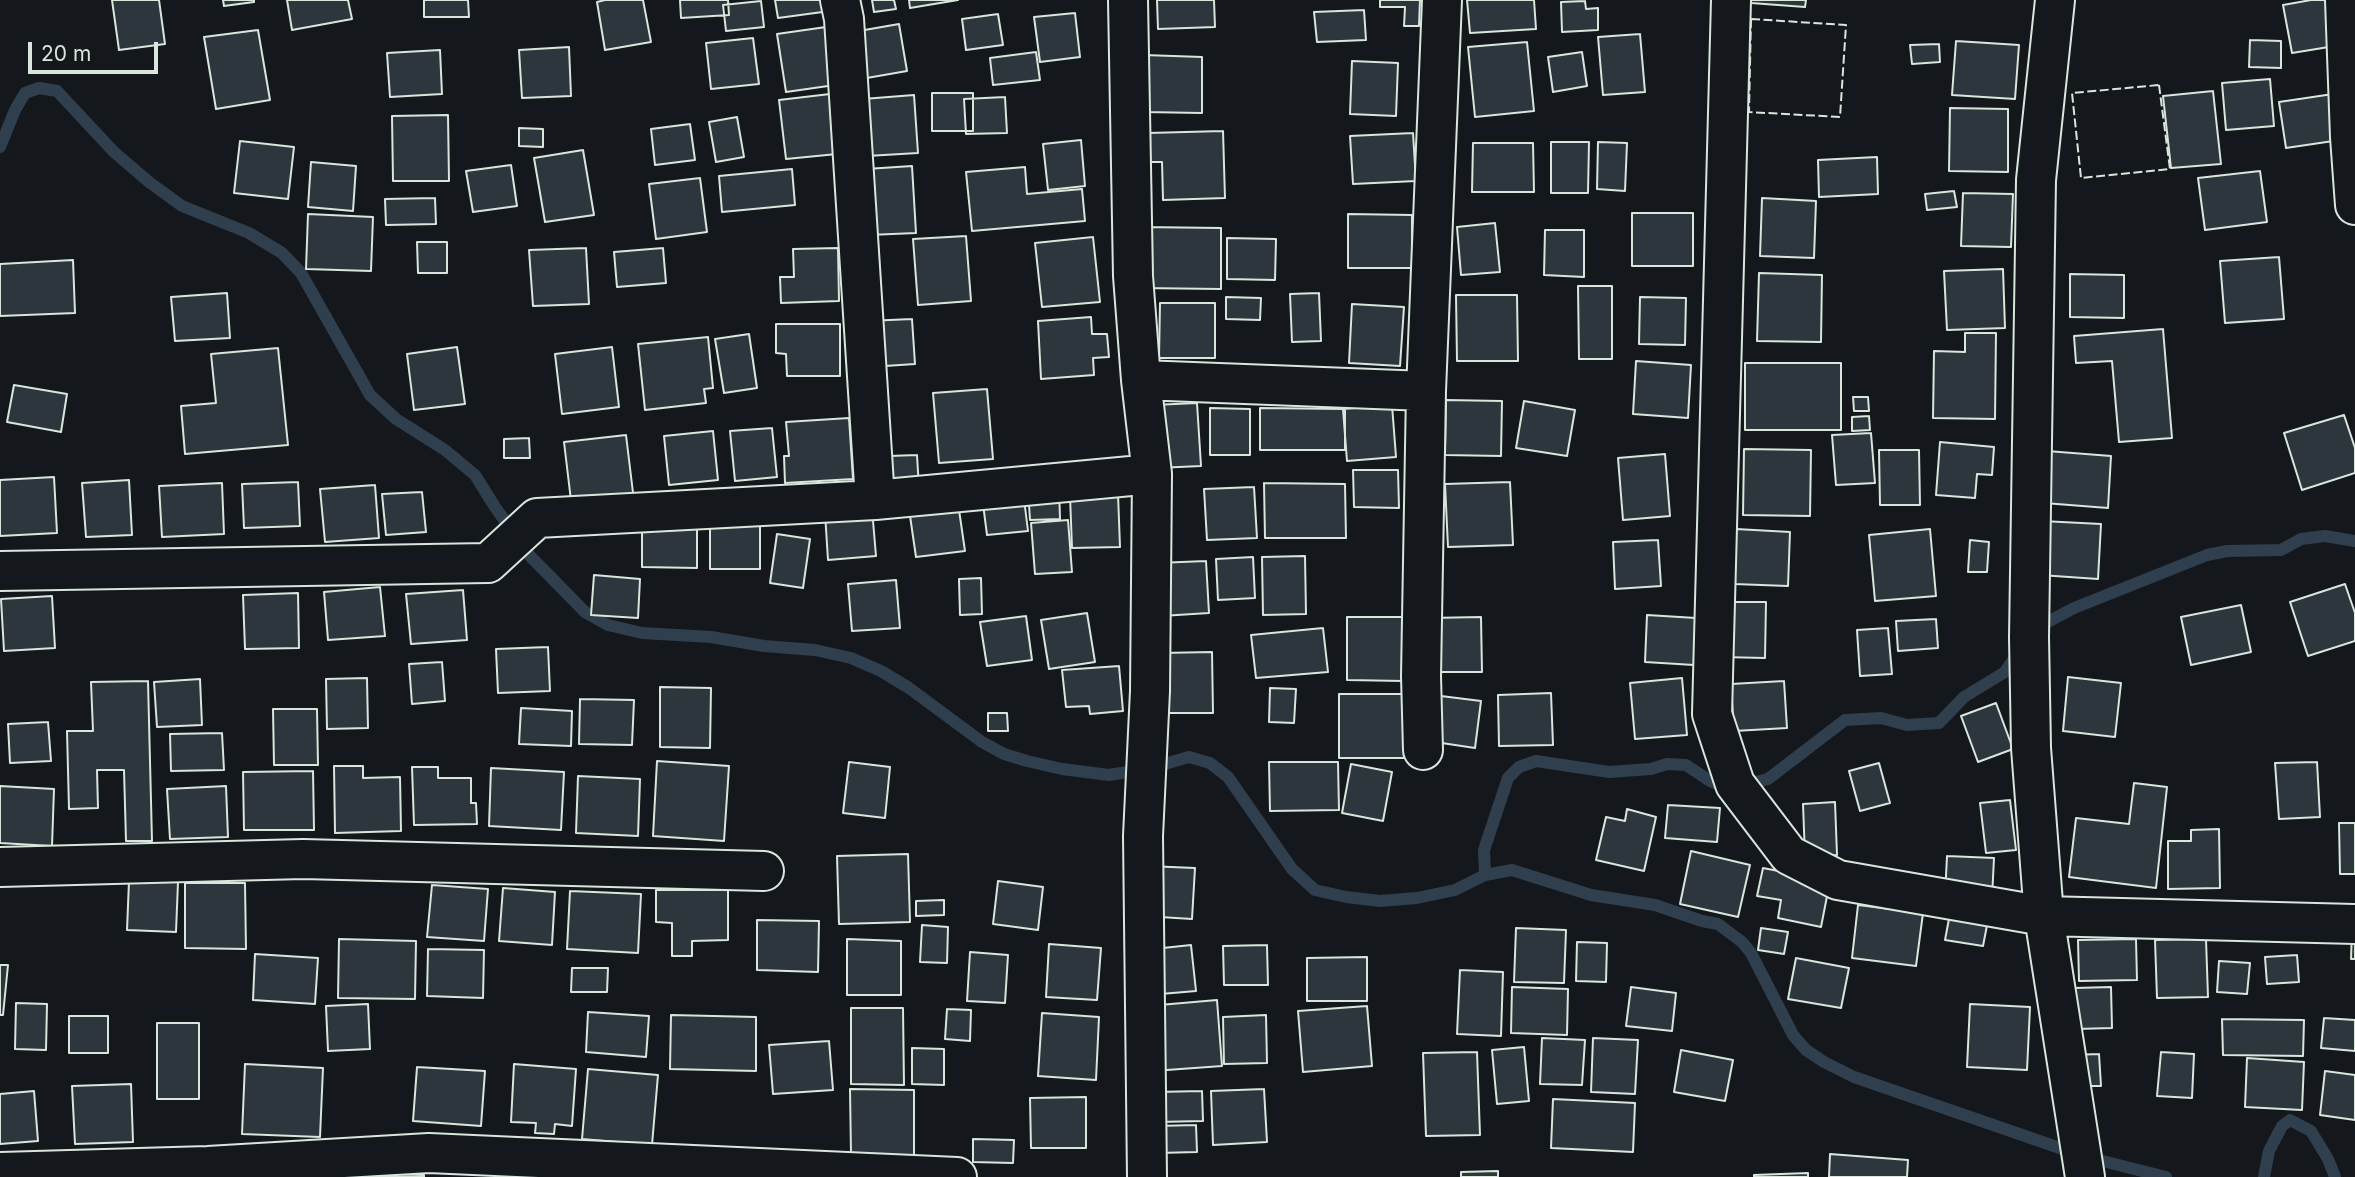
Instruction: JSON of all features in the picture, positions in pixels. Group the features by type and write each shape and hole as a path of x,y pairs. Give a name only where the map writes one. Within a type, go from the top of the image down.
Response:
{"street":[{"path":"840,0 844,19 875,500"},
{"path":"1128,0 1133,276 1152,474 1150,691 1143,836 1147,1177"},
{"path":"1423,750 1426,391 1441,0"},
{"path":"1731,0 1712,714 1735,784 1789,855 1838,880 2044,916 2355,924"},
{"path":"2055,0 2036,180 2029,637 2031,748 2044,916 2085,1177"},
{"path":"2346,0 2355,205"},
{"path":"1141,380 1426,391"},
{"path":"0,570 488,563 537,519 875,500 1152,474"},
{"path":"0,867 303,859 764,871"},
{"path":"0,1171 208,1166 429,1153 957,1177"}],"building":[{"path":"112,0 159,0 165,44 119,50"},
{"path":"223,0 254,0 254,2 224,6"},
{"path":"287,0 348,0 352,19 292,30"},
{"path":"424,0 468,0 469,17 424,17"},
{"path":"643,0 651,42 605,50 597,2"},
{"path":"680,0 728,0 729,15 681,18"},
{"path":"775,0 829,0 830,11 778,18"},
{"path":"872,0 894,0 896,9 874,12"},
{"path":"909,0 958,0 910,8"},
{"path":"1157,0 1214,0 1215,27 1158,29"},
{"path":"1380,0 1420,0 1419,26 1404,26 1405,7 1380,7"},
{"path":"1467,0 1534,0 1536,29 1470,33"},
{"path":"1751,0 1806,0 1805,7 1751,3"},
{"path":"2311,0 2333,0 2341,45 2292,53 2283,5"},
{"path":"761,1 764,27 726,31 723,5"},
{"path":"1585,1 1586,9 1598,8 1598,30 1562,32 1561,2"},
{"path":"1364,10 1366,40 1317,42 1314,12"},
{"path":"1075,13 1080,57 1040,62 1034,17"},
{"path":"998,14 1003,45 966,50 962,19"},
{"path":"899,24 907,71 861,79 853,32"},
{"path":"826,27 835,85 786,92 777,34"},
{"path":"258,30 270,100 216,109 204,37"},
{"path":"1640,34 1645,92 1603,95 1598,37"},
{"path":"753,38 759,84 711,89 706,43"},
{"path":"2250,40 2281,41 2281,68 2249,67"},
{"path":"1956,41 2019,45 2015,99 1952,95"},
{"path":"1527,42 1534,111 1475,117 1468,47"},
{"path":"1939,44 1940,62 1912,64 1910,45"},
{"path":"569,47 571,96 522,98 519,50"},
{"path":"440,50 442,94 390,97 387,53"},
{"path":"1036,52 1040,80 993,85 990,58"},
{"path":"1582,52 1587,86 1553,92 1548,57"},
{"path":"1144,55 1202,57 1202,113 1144,112"},
{"path":"1352,61 1398,63 1396,116 1350,114"},
{"path":"2270,79 2274,126 2226,130 2222,83"},
{"path":"2213,91 2221,164 2171,168 2163,96"},
{"path":"932,93 973,93 973,131 932,131"},
{"path":"830,94 837,154 786,159 779,100"},
{"path":"2333,94 2340,140 2286,148 2279,102"},
{"path":"914,95 918,153 867,156 863,99"},
{"path":"1005,97 1007,133 966,134 964,99"},
{"path":"1950,108 2008,109 2008,172 1949,171"},
{"path":"448,115 449,181 393,181 392,116"},
{"path":"737,117 744,157 716,162 709,122"},
{"path":"690,124 695,160 655,165 651,129"},
{"path":"519,128 543,129 543,147 519,146"},
{"path":"1223,131 1225,198 1163,200 1162,162 1149,162 1148,133"},
{"path":"1413,133 1416,181 1353,184 1350,136"},
{"path":"1081,140 1085,186 1048,190 1043,144"},
{"path":"240,141 294,147 288,199 234,193"},
{"path":"1551,142 1589,142 1588,193 1551,193"},
{"path":"1598,142 1627,143 1625,191 1597,189"},
{"path":"1473,143 1533,143 1534,192 1472,192"},
{"path":"583,150 594,215 545,222 534,158"},
{"path":"1877,157 1878,194 1819,197 1818,160"},
{"path":"311,162 356,166 353,211 308,207"},
{"path":"511,165 517,206 473,212 466,171"},
{"path":"912,166 916,233 869,235 866,169"},
{"path":"1025,167 1027,194 1082,189 1085,221 972,231 966,172"},
{"path":"792,169 795,205 722,212 719,176"},
{"path":"2260,171 2267,222 2205,230 2198,178"},
{"path":"700,178 707,232 656,239 649,184"},
{"path":"1954,191 1957,207 1927,210 1925,194"},
{"path":"1963,193 2013,194 2011,247 1961,246"},
{"path":"435,198 436,224 386,225 385,199"},
{"path":"1762,198 1816,201 1814,258 1760,256"},
{"path":"1632,213 1693,213 1693,266 1632,266"},
{"path":"308,214 373,217 371,271 306,269"},
{"path":"1348,214 1412,215 1412,268 1348,268"},
{"path":"1495,223 1500,272 1461,275 1457,227"},
{"path":"1141,227 1221,228 1221,289 1140,288"},
{"path":"1545,230 1584,230 1584,277 1544,275"},
{"path":"966,236 971,301 918,305 913,239"},
{"path":"1093,237 1100,302 1042,307 1035,243"},
{"path":"1227,238 1276,239 1275,280 1227,279"},
{"path":"417,242 447,242 447,273 418,273"},
{"path":"586,248 589,304 533,306 529,250"},
{"path":"663,248 666,283 617,287 614,252"},
{"path":"838,248 839,301 781,303 780,277 794,277 793,249"},
{"path":"2279,257 2284,319 2225,323 2220,261"},
{"path":"73,260 75,313 0,316 0,264"},
{"path":"2003,269 2005,328 1947,330 1944,271"},
{"path":"1759,273 1822,275 1821,342 1757,341"},
{"path":"2070,274 2124,275 2124,318 2070,317"},
{"path":"1578,286 1612,286 1612,359 1579,359"},
{"path":"227,293 230,338 175,341 171,297"},
{"path":"1319,293 1321,341 1292,342 1290,294"},
{"path":"1456,295 1517,295 1518,361 1457,361"},
{"path":"1226,297 1261,298 1260,320 1226,319"},
{"path":"1640,297 1686,298 1685,345 1639,344"},
{"path":"1160,303 1215,303 1215,358 1159,358"},
{"path":"1352,304 1404,307 1400,366 1349,363"},
{"path":"1091,317 1092,334 1107,334 1109,357 1093,358 1094,375 1041,379 1038,321"},
{"path":"912,319 915,364 870,367 867,321"},
{"path":"776,324 840,324 840,376 787,376 786,354 776,353"},
{"path":"2163,329 2172,438 2119,442 2112,361 2076,363 2074,336"},
{"path":"1965,333 1996,333 1995,419 1933,418 1934,351 1965,352"},
{"path":"749,334 757,388 724,393 715,339"},
{"path":"708,337 713,388 704,389 706,403 645,410 638,344"},
{"path":"457,347 465,404 414,410 407,354"},
{"path":"612,347 619,407 562,414 555,354"},
{"path":"278,348 288,445 185,454 181,406 216,403 211,354"},
{"path":"1636,361 1691,365 1688,418 1633,414"},
{"path":"1745,363 1841,363 1841,430 1745,430"},
{"path":"14,385 67,394 61,432 7,422"},
{"path":"987,389 993,459 939,463 933,393"},
{"path":"1853,397 1868,397 1869,411 1854,411"},
{"path":"1446,400 1502,401 1501,456 1445,455"},
{"path":"1524,401 1575,410 1567,456 1516,448"},
{"path":"1197,403 1201,466 1157,468 1153,405"},
{"path":"1392,405 1396,457 1347,461 1343,409"},
{"path":"1210,408 1250,409 1250,455 1210,455"},
{"path":"1260,408 1345,409 1345,450 1260,450"},
{"path":"2344,415 2355,448 2355,473 2302,490 2284,433"},
{"path":"1869,416 1870,430 1852,431 1852,417"},
{"path":"849,418 853,479 785,483 784,456 789,456 786,422"},
{"path":"772,428 777,477 735,481 730,431"},
{"path":"713,431 718,480 669,485 664,436"},
{"path":"1871,433 1875,483 1836,485 1832,435"},
{"path":"626,435 634,501 572,509 564,442"},
{"path":"529,438 530,458 504,458 504,439"},
{"path":"1940,442 1994,447 1992,475 1977,474 1975,498 1936,495"},
{"path":"1744,449 1811,450 1810,516 1743,515"},
{"path":"1879,450 1919,450 1920,505 1880,505"},
{"path":"2047,451 2111,456 2108,508 2044,503"},
{"path":"1665,454 1670,516 1623,520 1618,458"},
{"path":"917,455 919,488 891,489 889,456"},
{"path":"1353,470 1398,470 1399,508 1354,507"},
{"path":"54,477 57,533 0,536 0,480"},
{"path":"129,480 132,535 86,537 82,483"},
{"path":"298,482 300,526 244,528 242,484"},
{"path":"1510,482 1513,545 1448,547 1445,484"},
{"path":"222,483 224,534 162,537 159,486"},
{"path":"1264,483 1345,484 1346,538 1265,538"},
{"path":"375,485 379,538 325,542 320,489"},
{"path":"1059,487 1060,519 1030,520 1028,489"},
{"path":"1254,487 1257,538 1207,540 1204,489"},
{"path":"1023,491 1028,531 987,535 982,496"},
{"path":"422,492 426,532 386,535 382,494"},
{"path":"1118,494 1120,547 1072,548 1070,496"},
{"path":"958,503 965,551 916,557 909,509"},
{"path":"872,509 876,556 828,560 825,513"},
{"path":"710,516 760,516 760,569 710,569"},
{"path":"642,518 697,519 697,568 642,567"},
{"path":"1068,520 1072,572 1035,574 1031,523"},
{"path":"2042,521 2101,524 2098,579 2040,575"},
{"path":"1736,529 1790,532 1788,586 1734,584"},
{"path":"1930,529 1936,596 1875,601 1869,535"},
{"path":"777,534 810,539 803,588 770,583"},
{"path":"1658,540 1661,586 1615,589 1613,542"},
{"path":"1970,540 1989,542 1987,572 1968,572"},
{"path":"1305,556 1306,614 1263,615 1262,557"},
{"path":"1253,557 1255,598 1218,600 1216,559"},
{"path":"1206,561 1209,613 1161,616 1157,563"},
{"path":"594,575 640,579 638,618 591,615"},
{"path":"981,578 982,614 960,615 959,579"},
{"path":"896,580 900,628 852,631 848,584"},
{"path":"2345,584 2355,613 2355,641 2308,656 2290,602"},
{"path":"380,587 385,636 328,640 324,592"},
{"path":"463,590 467,640 411,644 406,594"},
{"path":"298,593 299,648 245,649 243,595"},
{"path":"52,596 55,648 4,651 1,599"},
{"path":"1732,602 1766,602 1765,658 1721,657"},
{"path":"2241,605 2251,652 2191,665 2181,617"},
{"path":"1087,613 1095,662 1049,669 1041,620"},
{"path":"1647,615 1696,618 1694,665 1645,662"},
{"path":"1026,616 1032,660 987,666 980,622"},
{"path":"1347,617 1403,617 1403,681 1347,680"},
{"path":"1481,617 1482,672 1431,672 1429,618"},
{"path":"1936,619 1938,648 1898,651 1896,621"},
{"path":"1323,628 1328,672 1256,678 1251,635"},
{"path":"1888,628 1892,674 1860,676 1857,630"},
{"path":"548,647 550,691 498,693 496,649"},
{"path":"1212,652 1213,713 1162,713 1161,653"},
{"path":"442,662 445,701 412,704 409,664"},
{"path":"1119,666 1123,711 1090,714 1089,706 1066,707 1062,670"},
{"path":"2068,677 2121,683 2115,737 2063,731"},
{"path":"367,678 368,728 327,729 326,679"},
{"path":"1682,678 1687,735 1635,739 1630,683"},
{"path":"200,679 202,725 157,727 154,682"},
{"path":"148,681 152,841 126,841 124,770 97,770 98,808 69,809 67,731 93,731 91,682"},
{"path":"1784,681 1787,728 1734,731 1731,684"},
{"path":"660,687 711,688 710,748 660,747"},
{"path":"1270,688 1296,689 1294,723 1269,722"},
{"path":"1551,693 1553,745 1499,746 1498,695"},
{"path":"1339,694 1405,694 1404,758 1339,758"},
{"path":"1441,696 1481,701 1475,748 1435,742"},
{"path":"580,699 634,700 632,745 579,744"},
{"path":"1996,703 2013,749 1978,762 1961,716"},
{"path":"521,708 572,711 571,746 519,744"},
{"path":"273,709 317,709 318,765 274,765"},
{"path":"988,713 1007,713 1008,731 988,731"},
{"path":"48,722 51,761 10,763 8,724"},
{"path":"222,733 224,770 171,771 170,734"},
{"path":"657,761 729,766 724,841 653,836"},
{"path":"849,762 890,767 885,818 843,813"},
{"path":"1269,762 1338,762 1339,810 1270,811"},
{"path":"2317,762 2320,817 2279,819 2275,763"},
{"path":"1879,763 1890,803 1860,811 1849,771"},
{"path":"1351,764 1392,772 1383,821 1342,813"},
{"path":"334,766 363,766 363,778 400,777 401,831 335,833"},
{"path":"412,767 438,767 438,778 471,778 471,803 476,803 477,824 414,825"},
{"path":"491,768 564,772 561,830 489,826"},
{"path":"313,771 314,830 244,830 243,772"},
{"path":"578,776 640,779 638,836 576,833"},
{"path":"2134,783 2167,787 2156,888 2069,877 2076,818 2129,824"},
{"path":"0,786 54,789 52,846 0,843"},
{"path":"226,786 228,837 170,839 167,789"},
{"path":"2010,800 2016,850 1986,853 1980,803"},
{"path":"1835,802 1837,855 1805,856 1803,804"},
{"path":"1668,805 1720,808 1717,842 1665,838"},
{"path":"1627,809 1656,817 1644,871 1596,860 1606,817 1625,821"},
{"path":"2339,823 2355,823 2355,874 2340,874"},
{"path":"2219,829 2220,888 2168,889 2168,841 2191,841 2191,830"},
{"path":"1691,851 1750,865 1738,917 1680,904"},
{"path":"908,854 910,922 839,924 837,856"},
{"path":"1947,856 1994,858 1992,898 1945,895"},
{"path":"1147,866 1195,868 1192,919 1144,916"},
{"path":"1763,868 1830,881 1821,927 1778,918 1781,900 1757,896"},
{"path":"129,881 178,882 176,932 127,930"},
{"path":"998,881 1043,887 1038,930 993,924"},
{"path":"185,883 245,883 246,949 185,948"},
{"path":"432,885 488,889 484,941 427,937"},
{"path":"503,888 555,892 552,945 499,941"},
{"path":"656,890 728,890 728,940 692,941 692,956 672,956 672,923 656,922"},
{"path":"570,891 641,894 638,953 567,949"},
{"path":"944,900 944,915 916,916 916,901"},
{"path":"1858,905 1923,913 1916,966 1852,958"},
{"path":"1951,908 1989,915 1983,946 1945,940"},
{"path":"757,920 819,921 818,972 757,970"},
{"path":"922,925 948,927 947,963 920,962"},
{"path":"1516,928 1566,930 1564,983 1514,982"},
{"path":"1761,928 1788,932 1784,954 1758,950"},
{"path":"2352,930 2355,930 2355,959 2351,959"},
{"path":"339,939 416,941 415,999 338,998"},
{"path":"847,939 901,941 901,995 847,995"},
{"path":"2136,939 2137,980 2079,981 2078,940"},
{"path":"2206,939 2208,997 2157,998 2155,940"},
{"path":"1577,942 1607,943 1606,982 1576,981"},
{"path":"1049,944 1101,948 1097,1000 1046,997"},
{"path":"1191,945 1196,991 1149,995 1144,950"},
{"path":"1267,945 1268,985 1224,985 1223,946"},
{"path":"428,949 484,950 483,998 427,996"},
{"path":"970,952 1008,955 1005,1003 967,1001"},
{"path":"255,954 318,958 315,1004 253,1000"},
{"path":"2297,955 2299,982 2267,984 2265,957"},
{"path":"1367,957 1367,1001 1307,1001 1307,958"},
{"path":"1796,958 1849,968 1841,1008 1788,999"},
{"path":"2219,961 2250,963 2247,994 2217,992"},
{"path":"0,965 8,965 3,1015 0,1015"},
{"path":"572,968 608,968 607,992 571,992"},
{"path":"1460,970 1503,972 1501,1036 1457,1034"},
{"path":"1512,987 1568,989 1567,1035 1511,1033"},
{"path":"1631,987 1676,993 1672,1031 1626,1026"},
{"path":"2111,987 2112,1028 2076,1029 2075,988"},
{"path":"1217,1000 1222,1066 1153,1071 1148,1006"},
{"path":"16,1003 47,1004 46,1050 15,1049"},
{"path":"368,1004 370,1049 328,1051 326,1006"},
{"path":"1970,1004 2030,1007 2027,1070 1967,1067"},
{"path":"1367,1006 1372,1066 1303,1072 1298,1011"},
{"path":"851,1008 903,1008 904,1085 851,1084"},
{"path":"947,1009 971,1010 970,1041 945,1039"},
{"path":"588,1012 649,1016 646,1057 586,1052"},
{"path":"1042,1013 1099,1017 1096,1080 1038,1076"},
{"path":"671,1015 756,1017 756,1071 670,1069"},
{"path":"1266,1015 1267,1063 1224,1064 1223,1017"},
{"path":"69,1016 108,1016 108,1053 69,1053"},
{"path":"2324,1018 2355,1020 2355,1051 2321,1048"},
{"path":"2222,1019 2304,1020 2303,1056 2223,1055"},
{"path":"157,1023 199,1023 199,1099 157,1099"},
{"path":"1542,1038 1585,1040 1582,1085 1540,1084"},
{"path":"1593,1038 1638,1040 1635,1094 1591,1092"},
{"path":"829,1041 833,1090 773,1094 769,1045"},
{"path":"1524,1047 1529,1101 1497,1104 1492,1050"},
{"path":"912,1048 944,1049 944,1085 912,1084"},
{"path":"1681,1050 1733,1060 1725,1101 1674,1092"},
{"path":"1477,1052 1480,1135 1426,1136 1423,1053"},
{"path":"2161,1052 2194,1054 2192,1098 2157,1096"},
{"path":"2099,1054 2101,1086 2073,1086 2072,1055"},
{"path":"2247,1058 2304,1062 2302,1110 2245,1107"},
{"path":"245,1064 323,1068 320,1137 242,1134"},
{"path":"514,1064 576,1069 572,1126 555,1124 554,1134 535,1133 536,1123 511,1122"},
{"path":"417,1067 485,1071 481,1126 413,1121"},
{"path":"588,1069 658,1075 652,1145 582,1139"},
{"path":"2325,1071 2355,1075 2355,1120 2320,1115"},
{"path":"131,1084 133,1142 75,1144 72,1086"},
{"path":"850,1089 914,1090 914,1155 851,1155"},
{"path":"1264,1089 1267,1142 1213,1145 1211,1091"},
{"path":"34,1091 38,1141 0,1144 0,1094"},
{"path":"1202,1091 1203,1121 1157,1122 1156,1092"},
{"path":"1086,1097 1086,1148 1031,1148 1030,1098"},
{"path":"1553,1099 1635,1103 1633,1152 1551,1148"},
{"path":"1196,1125 1197,1152 1157,1153 1156,1126"},
{"path":"973,1139 1014,1140 1013,1163 973,1162"},
{"path":"1830,1154 1908,1160 1907,1177 1829,1177"},
{"path":"1498,1171 1498,1177 1461,1177 1461,1172"},
{"path":"341,1173 424,1175 424,1177 341,1177"},
{"path":"1808,1173 1808,1177 1754,1177 1754,1175"}],"waterway":[{"path":"0,147 25,93 39,88 57,91 114,152 182,206 249,233 282,253 301,273 370,395 396,419 445,450 475,475 530,556 585,612 608,625 642,633 711,637 764,646 815,650 851,658 881,671 909,688 982,742 1004,754 1027,761 1109,775 1147,769 1189,757 1210,763 1228,777 1292,869 1315,890 1380,901 1417,898 1455,890 1485,875 1512,870 1591,895 1655,905 1718,924 1742,942 1751,953 1793,1035 1806,1050 1824,1062 1854,1077 2083,1156 2166,1177"},
{"path":"2036,630 2074,608 2207,555 2227,551 2281,550 2301,539 2325,536 2355,541"},
{"path":"1485,875 1484,850 1508,778 1519,767 1536,761 1609,772 1651,769 1667,764 1686,765 1722,786 1748,784 1768,779 1845,720 1881,718 1907,725 1939,723 1964,697 2005,672 2018,653"},
{"path":"2264,1177 2269,1151 2282,1126 2290,1120 2311,1131 2328,1159 2335,1177"}],"fence":[{"path":"1751,19 1846,25 1840,117 1749,112 1751,19"},
{"path":"2159,85 2170,169 2081,178 2072,93 2159,85"}]}
